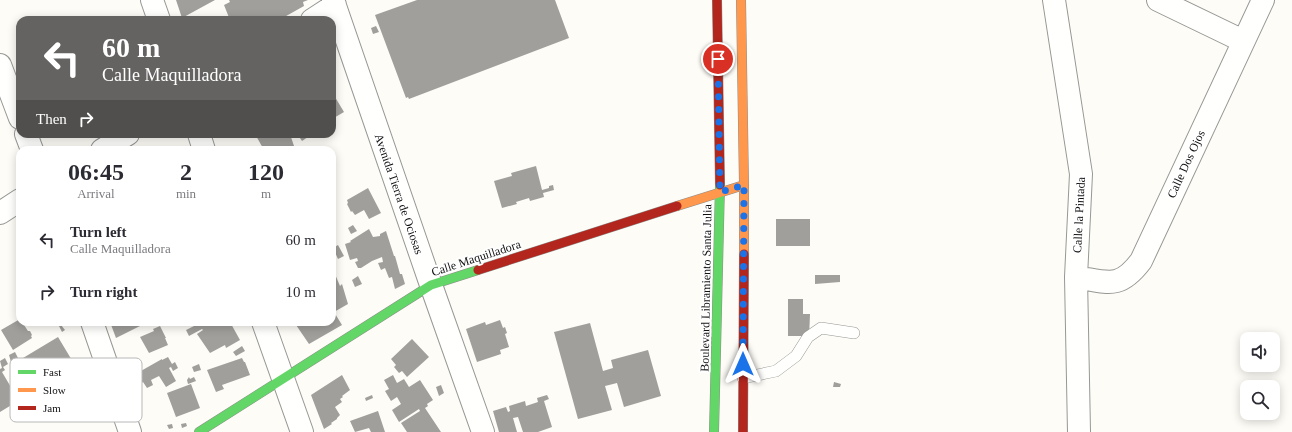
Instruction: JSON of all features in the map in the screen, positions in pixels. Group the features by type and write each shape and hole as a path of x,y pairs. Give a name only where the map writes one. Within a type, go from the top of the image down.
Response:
{"main road":[{"name":"Boulevard Libramiento Santa Julia","path":"714,432 720,192 717,0"},
{"path":"741,0 744,185 743,432"},
{"name":"Calle Maquilladora","path":"199,432 431,285 744,185"}],"street":[{"path":"152,0 158,16"},
{"name":"Calle la Pintada","path":"1054,0 1081,174 1076,277 1079,432"},
{"path":"1158,0 1243,42"},
{"name":"Calle Dos Ojos","path":"1076,277 1108,282 1121,281 1132,273 1141,261 1263,0"},
{"path":"317,16 334,3"},
{"name":"Avenida Tierra de Ociosas","path":"334,3 483,432"},
{"path":"0,65 16,107"},
{"path":"108,146 122,138"},
{"path":"0,213 16,203"},
{"path":"93,326 104,358"},
{"path":"264,326 302,432"},
{"path":"127,422 130,432"}],"lane":[{"path":"743,378 776,371 796,356 808,337 821,328 854,333"}],"building":[{"path":"176,0 215,0 186,16 181,16"},
{"path":"229,0 308,0 303,2 304,6 286,16 228,16 224,5 230,2"},
{"path":"417,0 555,0 569,38 409,99 408,97 406,98 375,15"},
{"path":"376,26 379,32 373,34 371,28"},
{"path":"336,99 344,112 336,117"},
{"path":"257,138 291,138 294,146 262,146"},
{"path":"536,166 542,190 553,185 554,190 543,193 544,197 530,201 529,198 516,202 517,204 502,208 494,181 512,176 511,173"},
{"path":"368,188 381,213 369,219 364,210 355,215 352,211 351,212 347,204 347,200"},
{"path":"776,219 810,219 810,246 776,246"},
{"path":"353,225 357,231 351,234 348,228"},
{"path":"369,229 373,237 380,236 380,234 386,231 400,274 402,274 405,284 395,289 392,277 389,278 385,268 381,270 378,263 383,262 382,257 361,268 358,268 355,262 358,261 357,258 350,260 345,244 351,242 350,241"},
{"path":"338,245 344,256 338,259 336,255 336,246"},
{"path":"815,275 840,275 840,282 815,284"},
{"path":"336,276 340,286 342,284 348,304 336,311"},
{"path":"358,276 362,284 355,287 352,280"},
{"path":"788,299 803,299 803,314 810,314 809,339 804,336 788,336"},
{"path":"336,315 342,325 309,344 297,326 336,326"},
{"path":"500,320 507,333 505,334 509,347 500,350 501,354 477,362 466,329 485,322 486,325"},
{"path":"16,321 16,326 25,326 28,331 30,331 32,338 13,350 1,330"},
{"path":"590,323 603,371 613,368 611,360 648,350 661,396 624,407 617,383 605,386 612,410 578,419 554,332"},
{"path":"59,326 62,326 65,330 62,332"},
{"path":"112,326 140,326 116,338"},
{"path":"160,326 168,345 149,353 140,337 154,331 153,329"},
{"path":"194,326 232,326 240,340 226,348 225,345 210,353 197,334 203,330 202,329 189,336 186,330"},
{"path":"58,337 71,358 23,358"},
{"path":"412,339 429,357 407,377 402,371 399,373 394,367 396,365 391,359"},
{"path":"242,346 245,351 236,356 233,352"},
{"path":"15,352 18,358 10,358 9,355"},
{"path":"168,357 172,364 175,362 178,368 173,371 171,367 169,368 176,381 166,387 159,376 151,380 153,385 147,388 142,383 142,370"},
{"path":"5,358 8,364 3,367 5,370 2,372 10,386 10,406 0,412 0,369 2,368 0,361"},
{"path":"242,358 250,375 222,385 224,389 216,392 207,370"},
{"path":"199,364 201,370 194,372 192,367"},
{"path":"342,375 350,390 342,396 343,397 340,399 342,402 335,407 340,415 331,423 332,424 324,429 311,395"},
{"path":"393,375 397,383 404,379 409,387 420,380 433,400 427,404 428,406 425,408 441,432 407,432 401,423 420,411 419,409 399,422 392,410 401,404 397,397 391,401 385,391 389,389 384,380"},
{"path":"189,377 190,379 194,377 196,381 188,384 187,380"},
{"path":"834,382 841,384 840,387 833,387"},
{"path":"191,384 200,408 176,417 167,393"},
{"path":"441,385 444,393 439,396 436,387"},
{"path":"372,395 373,398 366,401 365,398"},
{"path":"547,395 549,399 544,401 552,427 538,432 523,432 518,417 513,418 517,432 499,432 493,411 506,407 508,412 510,411 509,406 525,401 526,406 538,402 537,398"},
{"path":"378,411 385,432 371,432 369,428 355,432 350,421"},
{"path":"186,423 187,426 182,428 181,424"},
{"path":"172,424 173,428 169,429 167,425"}],"traffic: fast":[{"path":"714,432 720,185"},
{"path":"199,432 431,285 478,270"}],"traffic: slow":[{"path":"741,0 744,254"},
{"path":"677,206 744,185"}],"traffic: jam":[{"path":"717,0 720,185"},
{"path":"478,270 677,206"},
{"path":"743,432 744,254"}],"route":[{"path":"718,59 720,192 744,185 743,364"}]}
